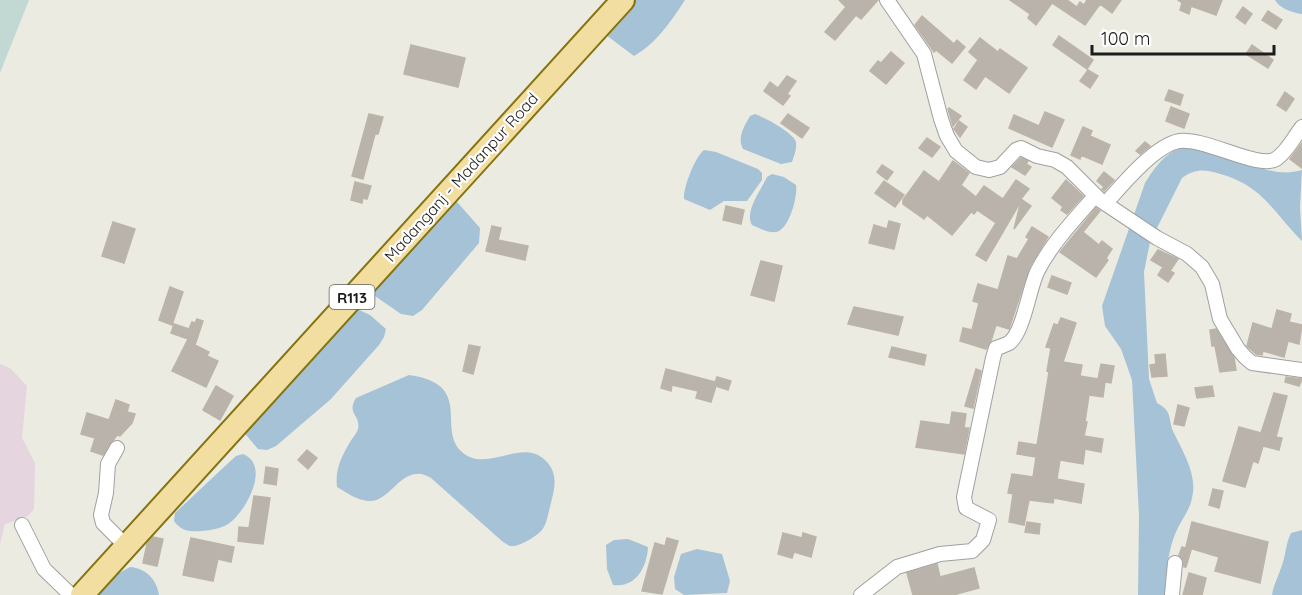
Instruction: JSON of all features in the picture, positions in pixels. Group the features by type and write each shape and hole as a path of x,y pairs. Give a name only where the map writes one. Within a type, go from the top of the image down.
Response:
{"main road":[{"name":"Madanganj - Madanpur Road","path":"82,595 623,0"}],"street":[{"path":"887,0 924,54 947,136 964,159 976,167 988,170 1000,167 1016,150 1021,148 1037,156 1055,160 1067,167 1100,200 1157,238 1187,254 1202,267 1212,284 1220,319 1245,357 1252,363 1302,370"},
{"path":"861,595 897,567 940,554 972,551 983,540 989,520 966,508 964,497 993,358 996,348 1013,338 1038,270 1060,239 1100,200 1159,151 1171,144 1192,141 1259,162 1270,162 1282,154 1302,127"},
{"path":"117,448 108,464 106,493 100,515 104,523 126,546"},
{"path":"22,525 44,569 72,595"},
{"path":"1172,595 1175,563"}],"shaded area":[{"path":"0,0 29,0 0,73"},
{"path":"624,0 685,0 656,38 634,56 602,32"},
{"path":"1275,0 1302,0 1302,14 1287,10"},
{"path":"755,114 778,126 794,138 796,147 792,162 781,164 743,149 742,132 750,116"},
{"path":"1185,147 1274,171 1302,170 1300,207 1302,241 1256,192 1233,178 1203,170 1195,171 1182,178 1150,242 1144,272 1149,379 1157,403 1168,413 1172,428 1189,464 1193,490 1189,507 1173,538 1166,572 1166,595 1138,595 1139,516 1132,380 1121,349 1105,326 1102,306 1145,183 1167,156"},
{"path":"704,150 716,152 758,169 762,173 762,180 747,201 724,201 710,210 684,199 690,173"},
{"path":"772,174 784,177 796,185 794,204 789,219 781,230 776,232 752,225 750,220 754,201 767,177"},
{"path":"450,197 480,228 479,243 422,310 413,316 401,314 372,294 370,285"},
{"path":"355,308 370,315 386,329 379,345 331,399 276,446 267,450 258,449 242,430"},
{"path":"0,364 10,368 27,386 22,438 35,463 34,509 28,516 5,524 0,544"},
{"path":"409,375 429,380 441,388 448,397 452,432 462,452 472,458 482,459 526,452 536,454 550,466 554,478 554,491 546,522 538,534 522,543 509,546 431,478 423,474 404,478 381,498 375,500 360,499 337,487 339,464 358,429 358,420 353,411 356,398"},
{"path":"243,454 251,459 256,476 250,497 238,515 229,523 214,529 193,531 180,527 174,521 175,513 236,456"},
{"path":"1302,530 1302,595 1272,595 1291,533"},
{"path":"628,539 648,547 643,569 634,580 621,585 613,585 607,569 606,545 614,540"},
{"path":"697,549 722,554 730,581 727,593 684,595 675,589 674,577 681,554"},
{"path":"130,567 146,572 156,584 159,595 93,595 110,578"}],"building":[{"path":"839,0 878,0 861,19 856,15 835,40 825,32 846,7"},
{"path":"1010,0 1067,0 1077,7 1080,2 1084,5 1087,0 1121,0 1112,13 1100,4 1085,25 1052,3 1036,25 1028,18 1030,14"},
{"path":"1178,0 1222,0 1216,15 1191,6 1189,14 1180,10 1182,3"},
{"path":"1243,7 1252,14 1245,24 1236,17"},
{"path":"1268,11 1282,20 1276,29 1262,20"},
{"path":"922,16 954,44 957,40 965,47 952,63 936,50 934,52 915,25"},
{"path":"1059,36 1093,60 1087,69 1053,45"},
{"path":"980,38 998,52 1000,49 1027,68 1009,93 985,76 976,89 964,80 978,60 969,52"},
{"path":"411,45 465,58 458,87 404,74"},
{"path":"1252,45 1273,60 1268,68 1246,54"},
{"path":"891,52 904,63 886,84 870,71 878,61 881,63"},
{"path":"1088,70 1098,76 1090,88 1080,81"},
{"path":"787,76 796,81 787,94 790,96 783,105 764,91 770,82 778,88"},
{"path":"1169,90 1183,95 1180,105 1165,100"},
{"path":"1285,92 1294,99 1286,111 1277,105"},
{"path":"1171,107 1189,114 1184,128 1166,121"},
{"path":"948,109 961,116 953,126"},
{"path":"1045,112 1064,120 1052,147 1009,128 1014,115 1039,126"},
{"path":"369,114 383,117 378,134 375,134 363,179 352,176"},
{"path":"788,114 809,128 802,138 781,123"},
{"path":"959,121 967,127 960,137 954,129"},
{"path":"1083,127 1092,131 1090,136 1110,145 1102,164 1081,155 1080,159 1071,155"},
{"path":"927,138 940,147 932,157 919,148"},
{"path":"1145,142 1150,146 1140,154 1136,151"},
{"path":"1302,143 1302,168 1290,159"},
{"path":"1021,158 1028,161 1026,164 1031,167 1025,175 1012,167"},
{"path":"953,161 969,173 961,185 976,197 984,186 1003,199 1016,180 1029,189 1021,199 1031,206 1014,229 1021,201 986,261 976,255 996,223 977,210 974,214 971,212 952,235 927,215 924,219 903,204 903,200 924,171 939,182"},
{"path":"882,165 893,172 887,180 877,172"},
{"path":"1104,172 1114,180 1104,191 1102,189 1104,187 1097,181"},
{"path":"1066,180 1083,196 1067,214 1061,210 1063,207 1052,198"},
{"path":"884,181 904,195 895,207 875,193"},
{"path":"355,182 371,186 367,199 363,198 362,203 351,200"},
{"path":"726,206 744,210 741,224 723,220"},
{"path":"1096,208 1100,211 1083,232 1099,245 1102,241 1112,249 1106,258 1108,260 1096,277 1060,252"},
{"path":"889,221 900,224 894,249 869,243 874,225 887,229"},
{"path":"113,222 135,229 124,263 102,256"},
{"path":"492,226 501,228 498,240 528,246 525,260 486,251"},
{"path":"1032,227 1048,237 1030,266 1009,329 996,325 986,349 960,341 963,328 972,330 979,303 973,301 978,284 998,290 1008,256 1017,259 1029,239 1026,237"},
{"path":"1158,250 1178,259 1170,271 1174,273 1168,282 1158,275 1163,267 1151,260"},
{"path":"761,261 782,266 774,301 751,295"},
{"path":"1052,276 1071,283 1067,294 1048,287"},
{"path":"170,287 183,292 172,325 159,320"},
{"path":"854,307 903,317 898,335 848,324"},
{"path":"1277,310 1291,314 1289,322 1302,325 1299,344 1288,341 1284,357 1263,351 1262,355 1256,354 1247,346 1253,323 1272,329"},
{"path":"1061,318 1076,323 1063,362 1082,365 1080,376 1098,379 1101,364 1114,366 1111,383 1105,382 1103,397 1089,395 1084,436 1103,439 1101,452 1085,449 1083,464 1060,460 1057,479 1084,484 1081,503 1054,498 1053,503 1029,500 1024,525 1009,522 1013,494 1008,493 1012,474 1033,477 1036,457 1017,454 1019,442 1037,445 1049,372 1047,371 1051,348 1046,347 1054,324 1058,325"},
{"path":"197,319 203,321 195,345 209,352 207,356 218,361 206,387 172,371 188,339 171,333 174,324 189,329 192,322 195,323"},
{"path":"1216,329 1234,358 1236,370 1220,372 1210,330"},
{"path":"469,345 480,347 473,374 463,371"},
{"path":"892,347 926,355 924,365 889,357"},
{"path":"1165,354 1167,376 1152,377 1150,365 1156,364 1155,355"},
{"path":"666,369 715,382 717,377 731,381 728,390 716,386 711,402 696,398 698,391 672,385 671,391 661,388"},
{"path":"976,369 981,371 973,408 965,406"},
{"path":"1286,377 1302,379 1299,386 1285,382"},
{"path":"216,386 233,396 220,420 203,410"},
{"path":"1212,386 1214,396 1197,398 1195,388"},
{"path":"1274,393 1287,396 1276,437 1282,438 1279,450 1263,446 1258,463 1253,461 1245,487 1223,481 1239,427 1261,433"},
{"path":"116,400 129,405 127,412 135,414 132,423 120,436 117,435 103,455 91,451 95,438 81,434 87,413 109,420"},
{"path":"1178,405 1189,408 1184,426 1174,424"},
{"path":"952,412 966,414 964,428 969,428 964,454 916,447 921,421 950,425"},
{"path":"307,450 317,458 308,469 298,460"},
{"path":"266,467 278,469 276,485 264,483"},
{"path":"1213,489 1223,491 1219,508 1209,505"},
{"path":"254,496 270,498 263,544 238,541 239,527 249,528"},
{"path":"1027,522 1040,524 1039,534 1025,532"},
{"path":"1192,522 1268,542 1260,583 1215,571 1219,557 1186,547"},
{"path":"783,533 802,538 803,533 816,537 811,557 794,552 792,558 778,554"},
{"path":"153,537 163,539 157,566 143,563 147,544"},
{"path":"191,538 234,547 231,562 218,559 213,581 183,575"},
{"path":"667,538 678,541 662,594 642,591 655,543 665,546"},
{"path":"1182,547 1191,550 1186,567 1179,555"},
{"path":"937,564 940,577 974,568 979,588 953,595 913,595 907,573"},
{"path":"1189,573 1206,578 1202,595 1183,595"}]}
